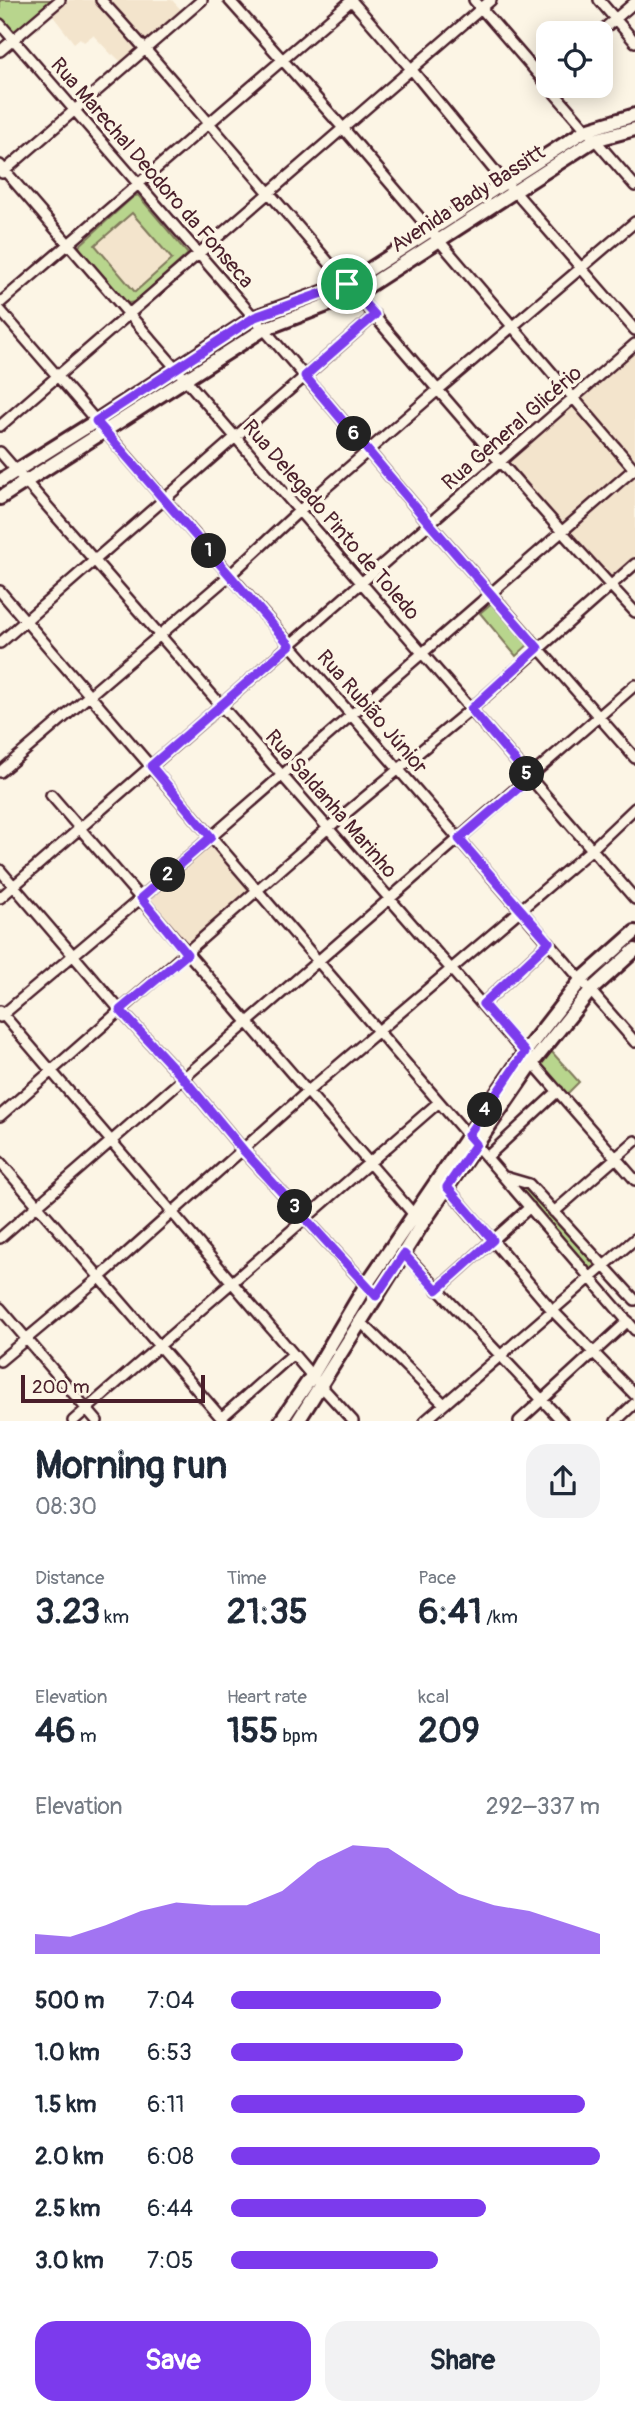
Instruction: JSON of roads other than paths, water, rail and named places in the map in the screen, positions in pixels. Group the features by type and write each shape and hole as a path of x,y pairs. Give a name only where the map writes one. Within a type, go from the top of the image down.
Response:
{"main road":[{"name":"Avenida Bady Bassitt","path":"0,498 26,482 176,368 255,317 351,289 429,231 504,182 590,135 635,116"},
{"name":"Avenida Bady Bassitt","path":"0,481 185,379 264,329 351,289 438,241 515,192 590,135 635,129"},
{"path":"281,1421 312,1376 366,1285 418,1219 581,980 635,932"},
{"path":"529,1057 590,990 635,950"},
{"path":"298,1421 404,1254 418,1219 447,1187 472,1140"}],"street":[{"path":"0,51 60,0"},
{"path":"101,0 146,48 500,461 635,612"},
{"path":"2,169 202,0"},
{"path":"229,0 343,128 635,469 141,898 1,1014 353,1421"},
{"path":"0,303 351,0 504,182 635,330"},
{"path":"474,0 536,68"},
{"path":"0,426 491,0"},
{"path":"599,0 635,42"},
{"path":"613,21 635,2"},
{"name":"Rua Marechal Deodoro da Fonseca","path":"0,24 635,758"},
{"path":"561,98 635,186"},
{"name":"Rua Delegado Pinto de Toledo","path":"2,169 635,899"},
{"path":"0,772 635,222"},
{"name":"Rua Rubião Júnior","path":"0,310 635,1042"},
{"path":"0,643 375,315"},
{"name":"Rua General Glicério","path":"0,898 635,344"},
{"name":"Rua Saldanha Marinho","path":"0,452 635,1180"},
{"path":"0,1116 328,828 471,709 635,564"},
{"path":"0,591 635,1330"},
{"path":"0,1238 635,685"},
{"path":"51,795 418,1219"},
{"path":"0,1361 99,1278 171,1211 244,1151 307,1092 592,849 635,808"},
{"path":"0,870 244,1151 376,1296"},
{"path":"483,1004 549,942"},
{"path":"487,1157 558,1091"},
{"path":"73,1421 439,1102"},
{"path":"554,1212 635,1141"},
{"path":"0,1162 222,1419 293,1354"},
{"path":"504,1177 529,1184 635,1300"},
{"path":"447,1187 552,1310 635,1395"},
{"path":"437,1290 530,1207"},
{"path":"425,1421 635,1239"},
{"path":"404,1254 562,1421"},
{"path":"0,1308 97,1421"},
{"path":"519,1421 628,1321"},
{"path":"360,1322 444,1404"},
{"path":"616,1421 635,1403"}]}
